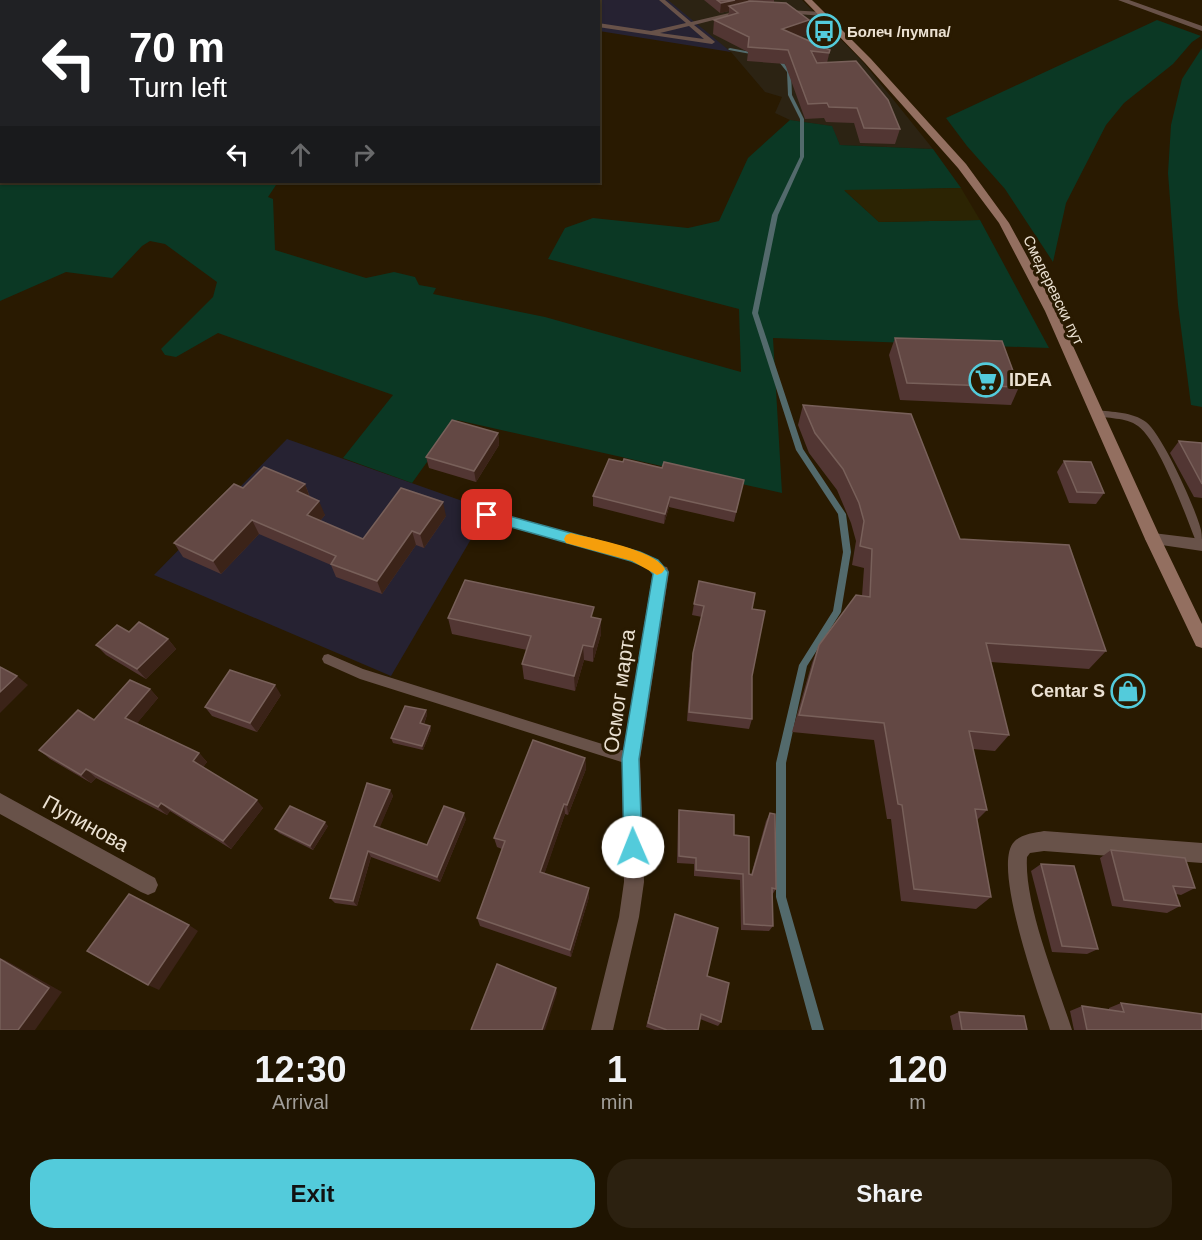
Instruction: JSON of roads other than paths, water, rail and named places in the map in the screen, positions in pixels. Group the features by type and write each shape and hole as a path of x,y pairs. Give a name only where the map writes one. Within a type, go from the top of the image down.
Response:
{"main road":[{"name":"Смедеревски пут","path":"808,0 963,166 993,208 1051,311 1153,539 1202,641"}],"street":[{"path":"1122,0 1202,29"},
{"path":"1153,539 1202,545"},
{"name":"Осмог марта","path":"602,1030 629,917 634,882 631,759 661,572"},
{"name":"Пупинова","path":"0,803 148,885"},
{"path":"1061,1030 1024,909 1016,855 1020,848 1044,841 1202,853"}],"lane":[{"path":"600,25 712,42 662,0"},
{"path":"651,33 748,11"},
{"path":"778,12 823,14"},
{"path":"1096,413 1143,424 1158,445 1202,545"},
{"path":"487,515 635,556 653,564 661,572"},
{"path":"328,659 360,674 631,759"}],"waterway":[{"path":"730,49 756,54"},
{"path":"776,56 789,72 790,95 802,119 802,157 775,215 755,313 800,450 842,514 847,552 837,612 803,665 781,763 781,897 818,1030"}],"place":[{"name":"Болеч /пумпа/","path":"824,31"},
{"name":"IDEA","path":"986,380"},
{"name":"Centar S","path":"1128,691"}]}
